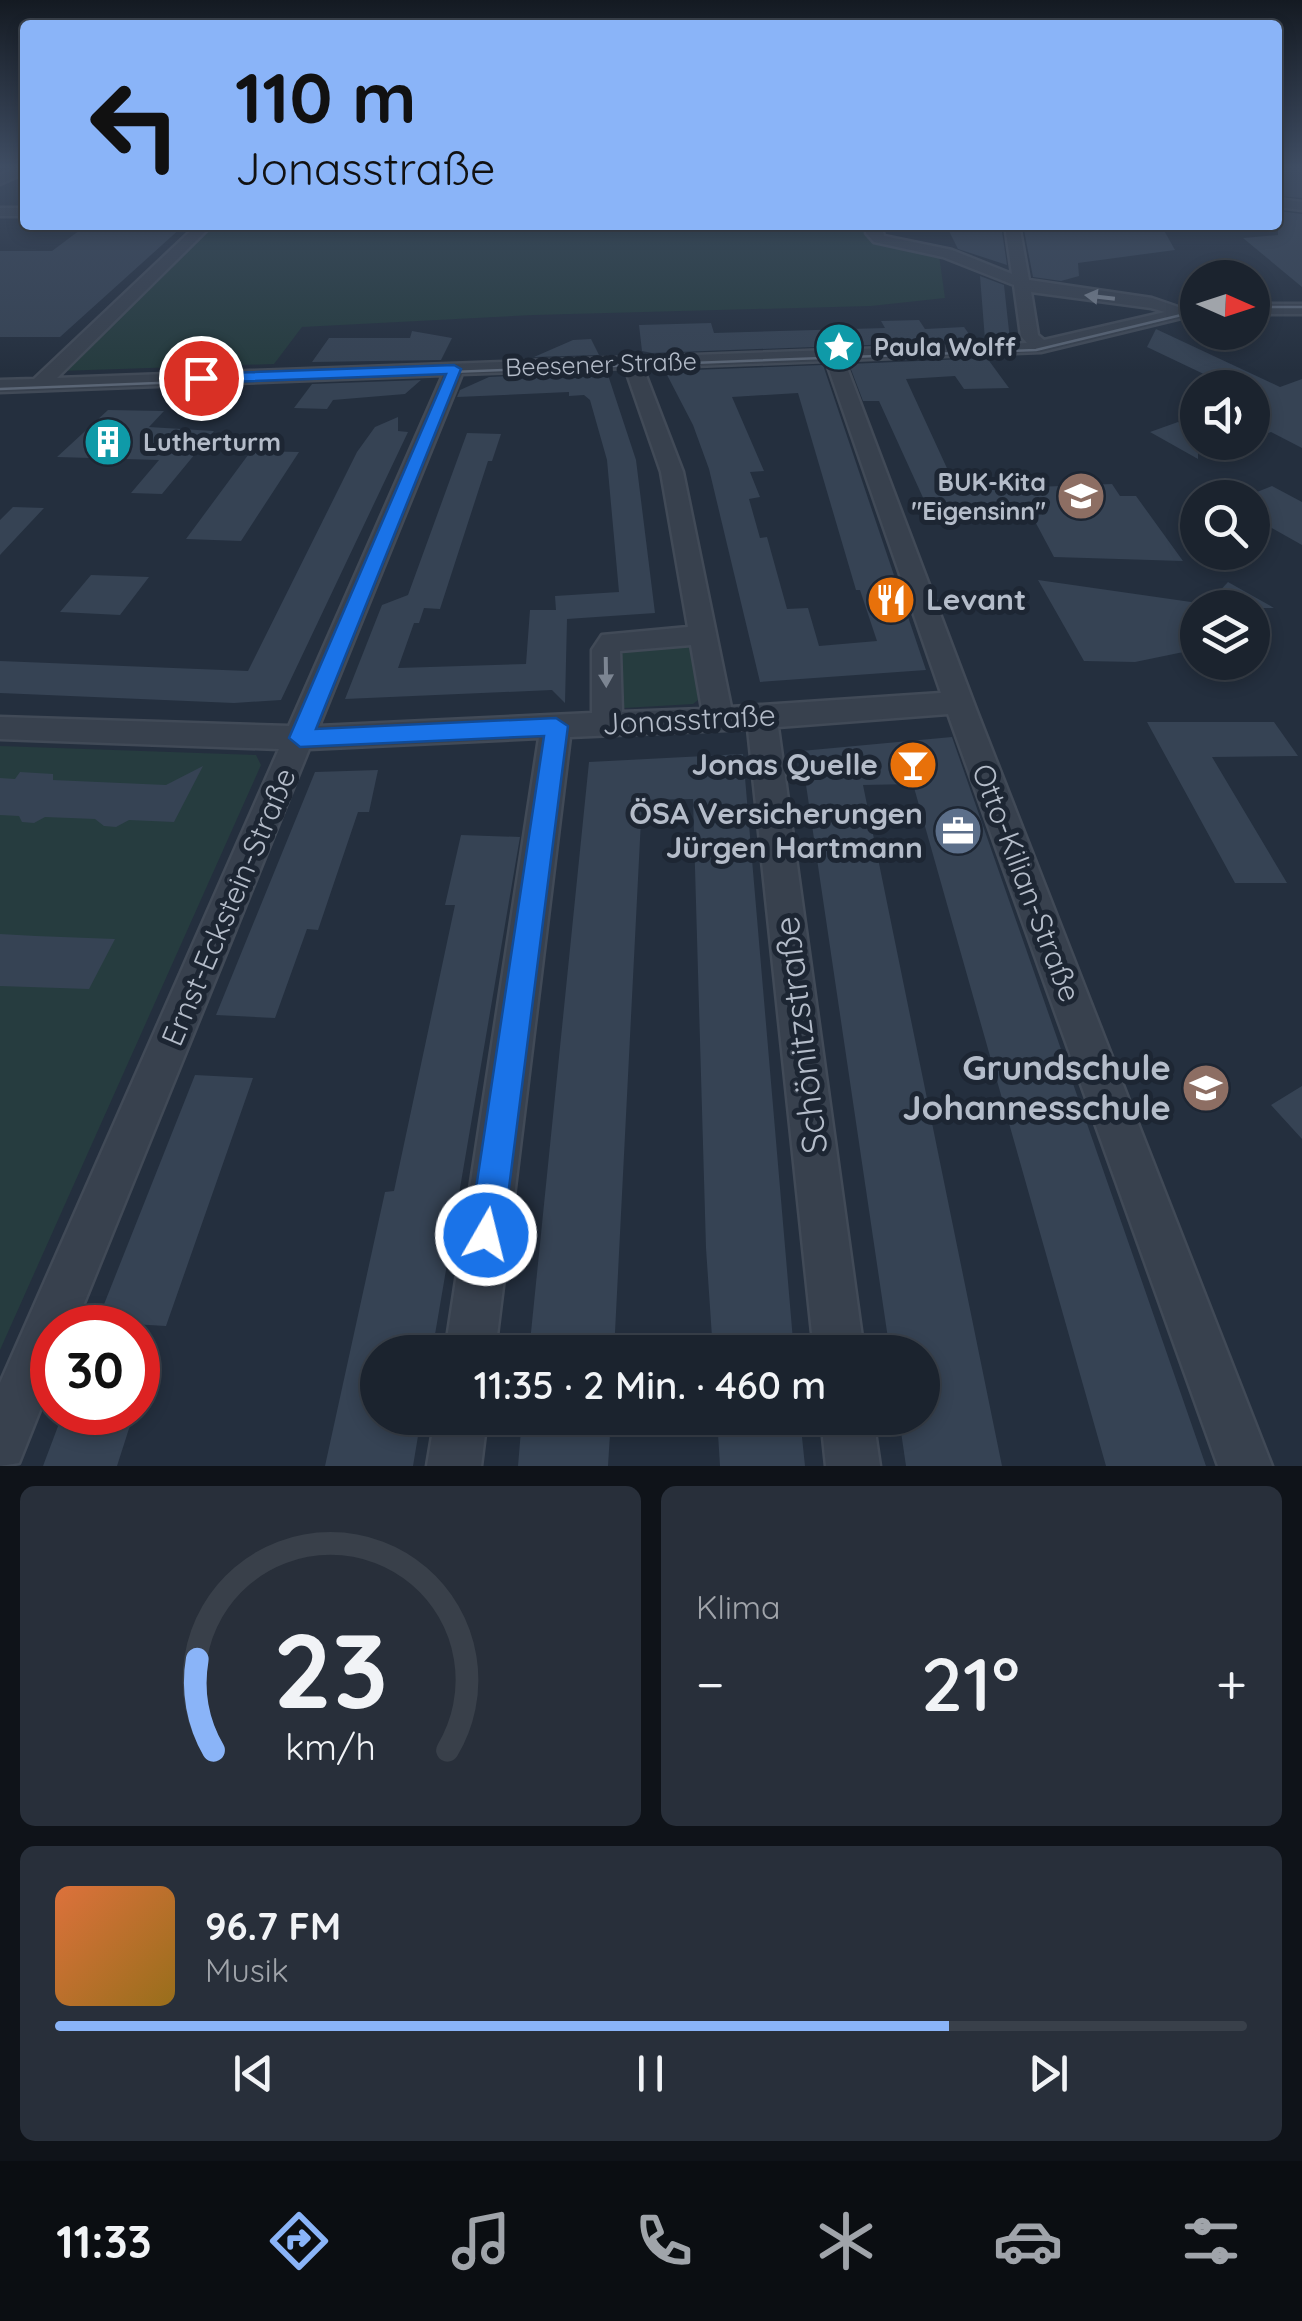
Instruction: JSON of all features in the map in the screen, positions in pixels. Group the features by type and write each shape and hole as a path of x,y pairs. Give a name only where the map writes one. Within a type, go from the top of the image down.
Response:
{"street":[{"path":"40,384 195,234"},
{"path":"874,234 947,253 1037,289 1180,308"},
{"path":"1013,234 1030,336 1041,347"},
{"path":"1270,309 1302,309"},
{"name":"Beesener Straße","path":"0,386 1041,347 1180,312"},
{"name":"Otto-Kilian-Straße","path":"833,355 1246,1466"},
{"path":"632,363 672,472 719,719"},
{"name":"Ernst-Eckstein-Straße","path":"0,1444 454,369"},
{"path":"607,724 606,650 612,642 702,634"},
{"name":"Jonasstraße","path":"0,728 300,738 762,718 959,702"},
{"name":"Schönitzstraße","path":"762,718 837,1335"},
{"path":"472,1335 556,726"},
{"path":"454,1466 459,1435"},
{"path":"849,1435 853,1466"}],"green space":[{"path":"202,234 867,234 872,239 939,255 945,298 871,306 534,315 302,327 274,364 59,371"},
{"path":"691,642 698,700 693,704 624,708 616,703 620,646"},
{"path":"0,746 256,755 261,765 0,1350"}],"building":[{"path":"74,234 174,234 60,337 0,337 0,251 52,251"},
{"path":"951,234 1002,234 1007,265 958,249"},
{"path":"1025,234 1166,234 1175,250 1078,263 1079,276 1061,281 1033,277"},
{"path":"1302,234 1302,287 1270,260 1243,238"},
{"path":"980,276 1004,285 1010,340 985,340"},
{"path":"919,320 925,329 964,327 974,341 652,353 642,351 639,325 711,323 714,333 885,328 881,321"},
{"path":"1156,329 1180,340 1180,350 1201,350 1244,370 1195,370 1147,347"},
{"path":"412,331 452,338 441,360 312,362 329,338 410,338"},
{"path":"591,339 599,355 534,357 573,340"},
{"path":"987,358 1009,388 964,389 955,376 906,379 957,490 1112,484 1120,496 1136,496 1180,561 1054,557 1030,512 930,513 879,401 863,401 849,364"},
{"path":"823,365 926,670 760,682 709,469 693,425 665,371","holes":["798,393 856,590 860,590 877,641 819,646 808,608 787,609 767,537 760,538 749,499 760,497 750,472 764,471 732,397"]},
{"path":"607,372 636,460 655,613 567,619 565,703 552,690 345,699 382,605 408,595 467,433 501,434 492,461 488,461 440,609 424,608 419,623 414,623 398,668 526,664 530,610 556,610 555,596 619,592 607,460 590,400 584,395 569,396 569,392 457,397 460,390 489,377"},
{"path":"1302,379 1302,448 1271,432 1270,382 1280,387"},
{"path":"421,380 405,394 333,400 327,409 294,408 312,384"},
{"path":"108,410 164,411 149,427 214,431 162,494 131,493 159,460 57,457"},
{"path":"398,417 398,431 408,432 281,700 234,703 0,693 0,661 248,671 357,452 375,427"},
{"path":"1178,422 1180,449 1150,432"},
{"path":"251,451 299,452 241,541 186,539"},
{"path":"1270,487 1302,502 1302,545 1270,527"},
{"path":"13,507 44,508 0,555 0,520"},
{"path":"91,575 149,577 120,615 60,612"},
{"path":"1038,580 1180,600 1180,653 1135,662 1084,661"},
{"path":"1228,582 1242,590 1221,590"},
{"path":"1147,722 1274,722 1298,756 1212,757 1287,883 1235,883"},
{"path":"952,737 1206,1466 1106,1466 913,784 863,785 1002,1466 906,1466 901,1435 940,1435 940,1335 887,1335 801,751"},
{"path":"743,754 793,1335 712,1335 693,799 642,800 615,1335 531,1335 589,762"},
{"path":"203,766 174,822 129,820 116,827 104,826 95,819 45,817 34,823 22,822 19,816 0,815 0,778 15,779 20,772 53,774 53,780 166,785"},
{"path":"378,770 369,812 358,812 318,930 307,929 275,1018 216,1015 315,772"},
{"path":"461,835 520,837 435,1335 360,1335 360,1435 418,1435 413,1466 325,1466 385,1192 394,1191 455,905 445,905"},
{"path":"0,934 115,939 89,989 0,986"},
{"path":"195,1075 253,1078 166,1326 160,1326 160,1305 104,1305"},
{"path":"1302,1086 1302,1139 1271,1105"},
{"path":"55,1435 127,1435 117,1466 43,1466"},
{"path":"521,1435 610,1435 608,1466 518,1466"},
{"path":"718,1435 802,1435 805,1466 720,1466"}],"tram line":[{"path":"1270,307 1302,307"},
{"path":"0,389 1036,350 1180,315"}],"place":[{"name":"Paula Wolff","path":"839,347"},
{"name":"Lutherturm","path":"108,442"},
{"name":"BUK-Kita \"Eigensinn\"","path":"1081,496"},
{"name":"Levant","path":"891,600"},
{"name":"Jonas Quelle","path":"913,765"},
{"name":"ÖSA Versicherungen Jürgen Hartmann","path":"958,831"},
{"name":"Grundschule Johannesschule","path":"1206,1088"}],"route":[{"path":"201,378 454,369 300,738 556,726 486,1235"}]}
